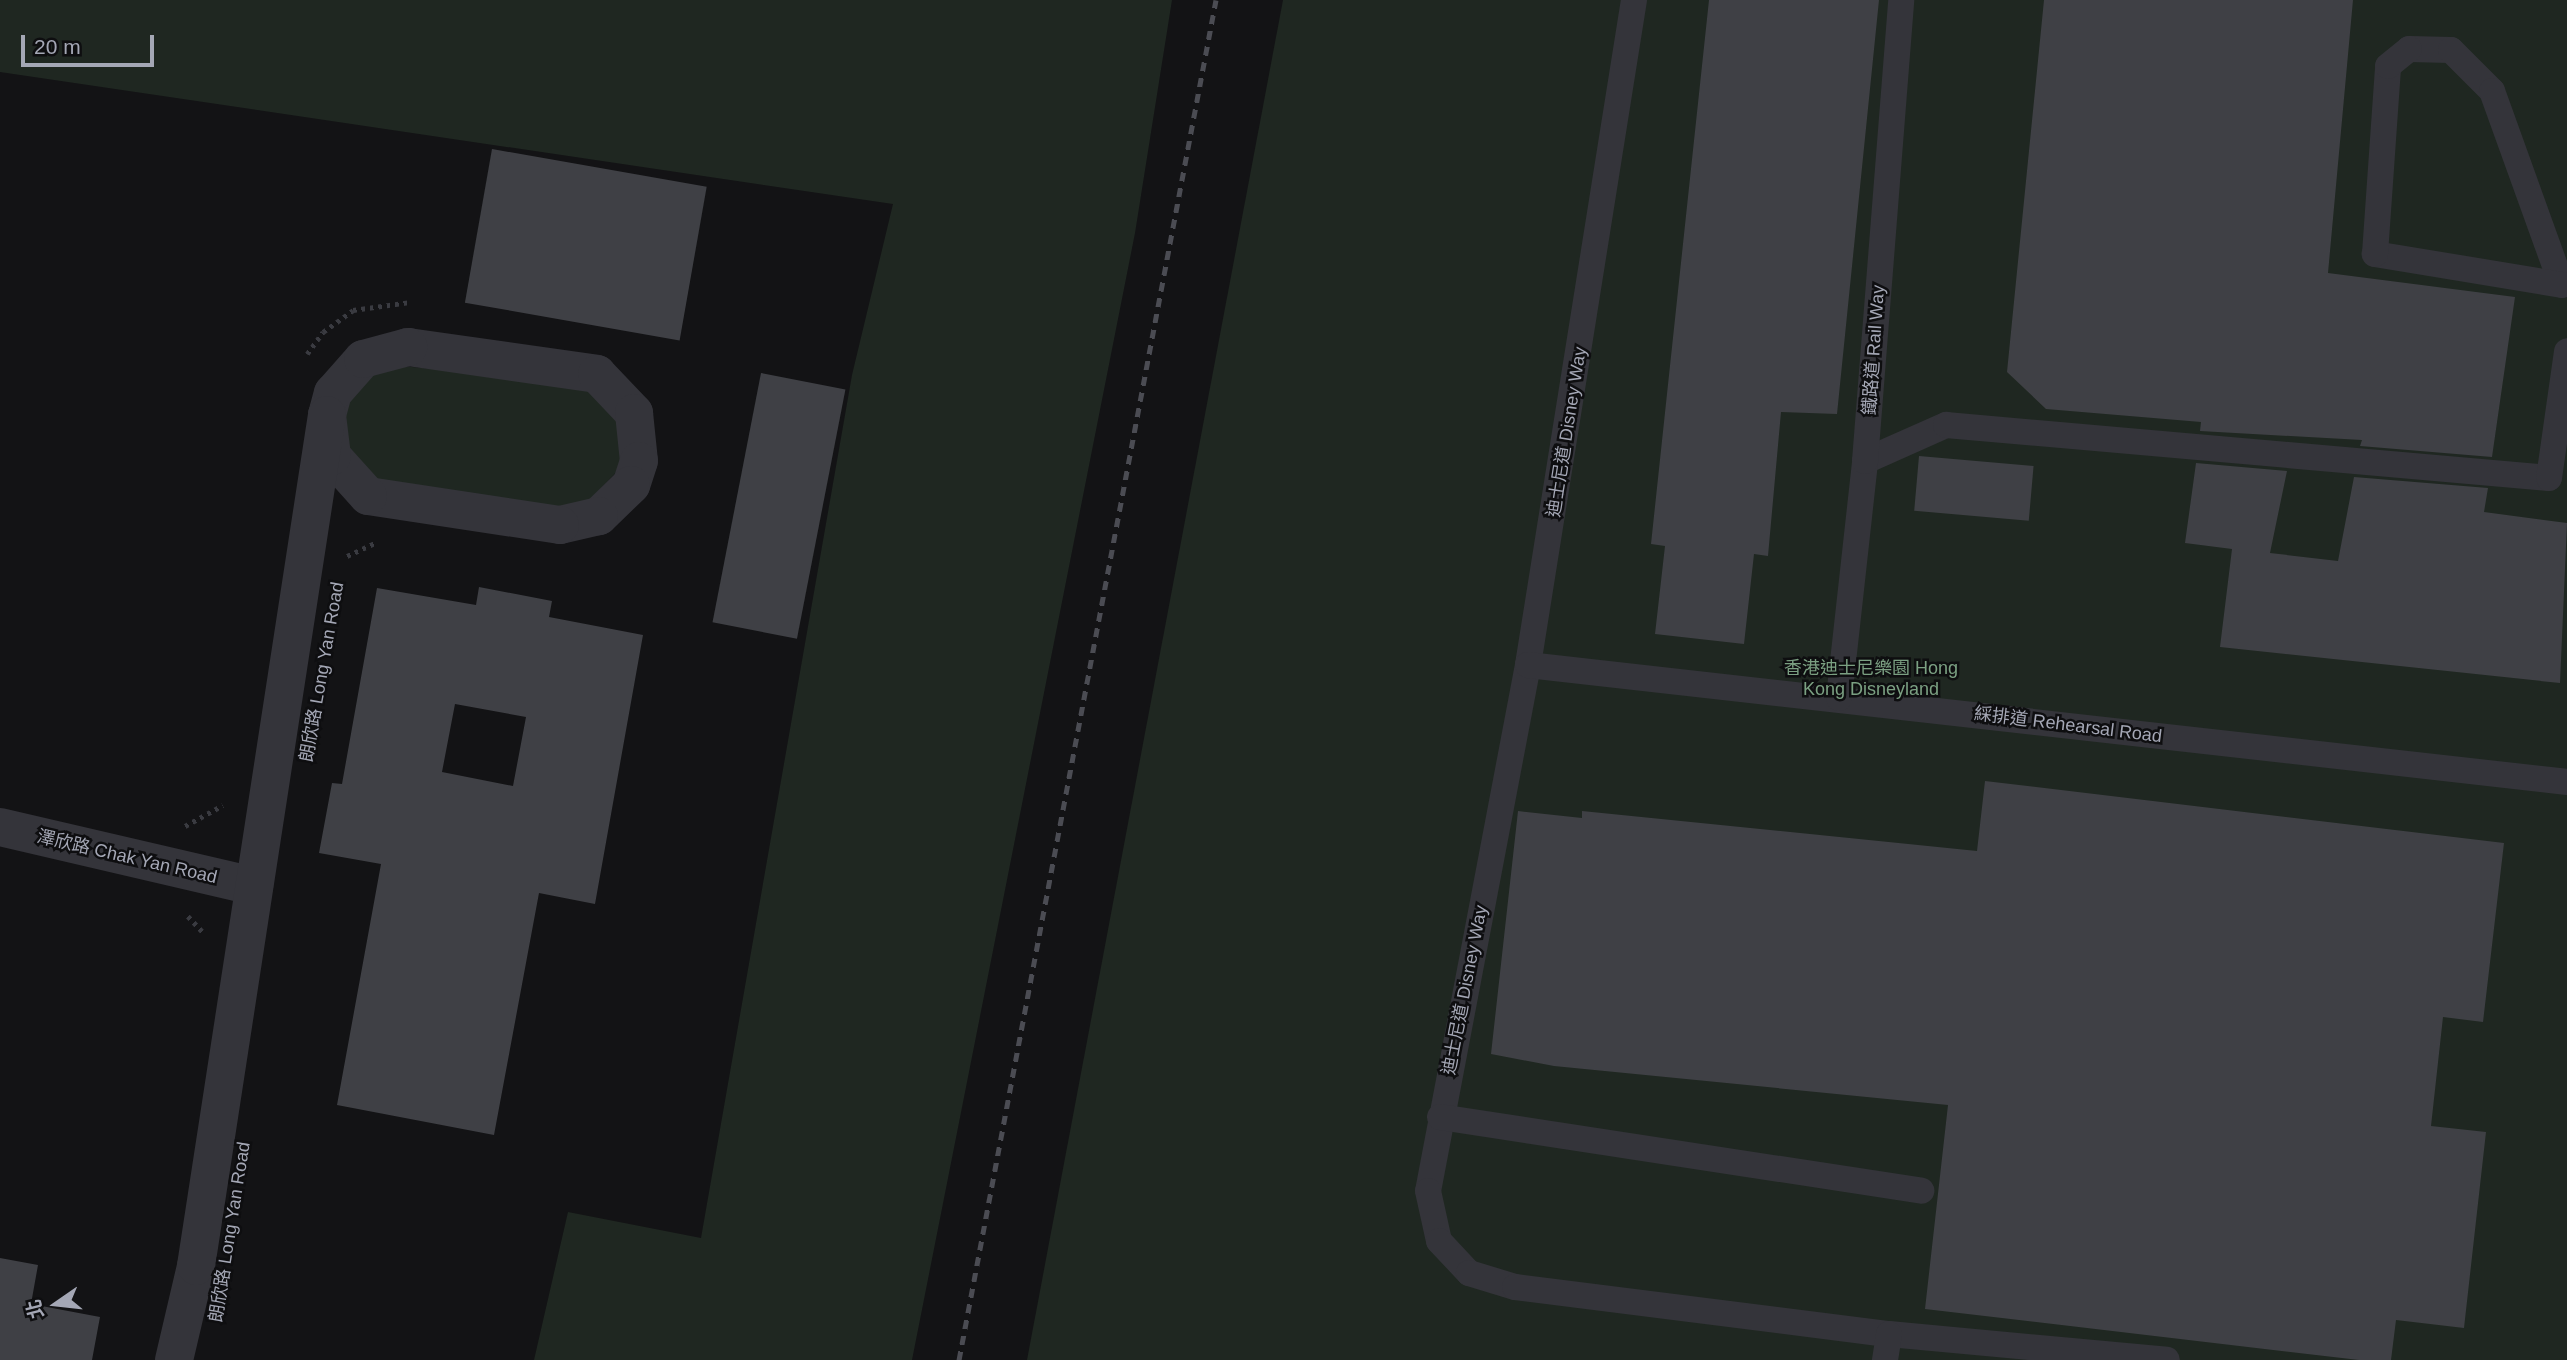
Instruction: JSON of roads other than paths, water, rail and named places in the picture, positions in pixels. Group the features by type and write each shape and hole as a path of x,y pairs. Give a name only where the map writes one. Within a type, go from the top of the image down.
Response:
{"street":[{"path":"326,558 327,415 333,393 363,359 408,347 578,368 613,386 634,413 639,461 631,485 599,516 561,525 401,505 369,496 342,473 332,456 327,415"},
{"path":"326,558 356,511 401,505"},
{"name":"朗欣路 Long Yan Road","path":"174,1360 196,1266 254,886 326,558"},
{"name":"澤欣路 Chak Yan Road","path":"0,827 254,886"}],"lane":[{"name":"迪士尼道 Disney Way","path":"1634,0 1528,665 1428,1191 1439,1241 1469,1273 1515,1287 1887,1347 2167,1360"},
{"name":"鐵路道 Rail Way","path":"1839,698 1865,461 1901,0"},
{"path":"2409,49 2451,50 2492,91 2565,291 2375,254 2388,66 2409,49"},
{"path":"1865,461 1946,425 2549,478 2567,351"},
{"name":"綵排道 Rehearsal Road","path":"1528,665 2567,782"},
{"path":"1440,1117 1921,1191"}],"railway":[{"path":"959,1360 1216,0"}],"park label":[{"name":"香港迪士尼樂園 Hong Kong Disneyland","path":"1871,679"}]}
